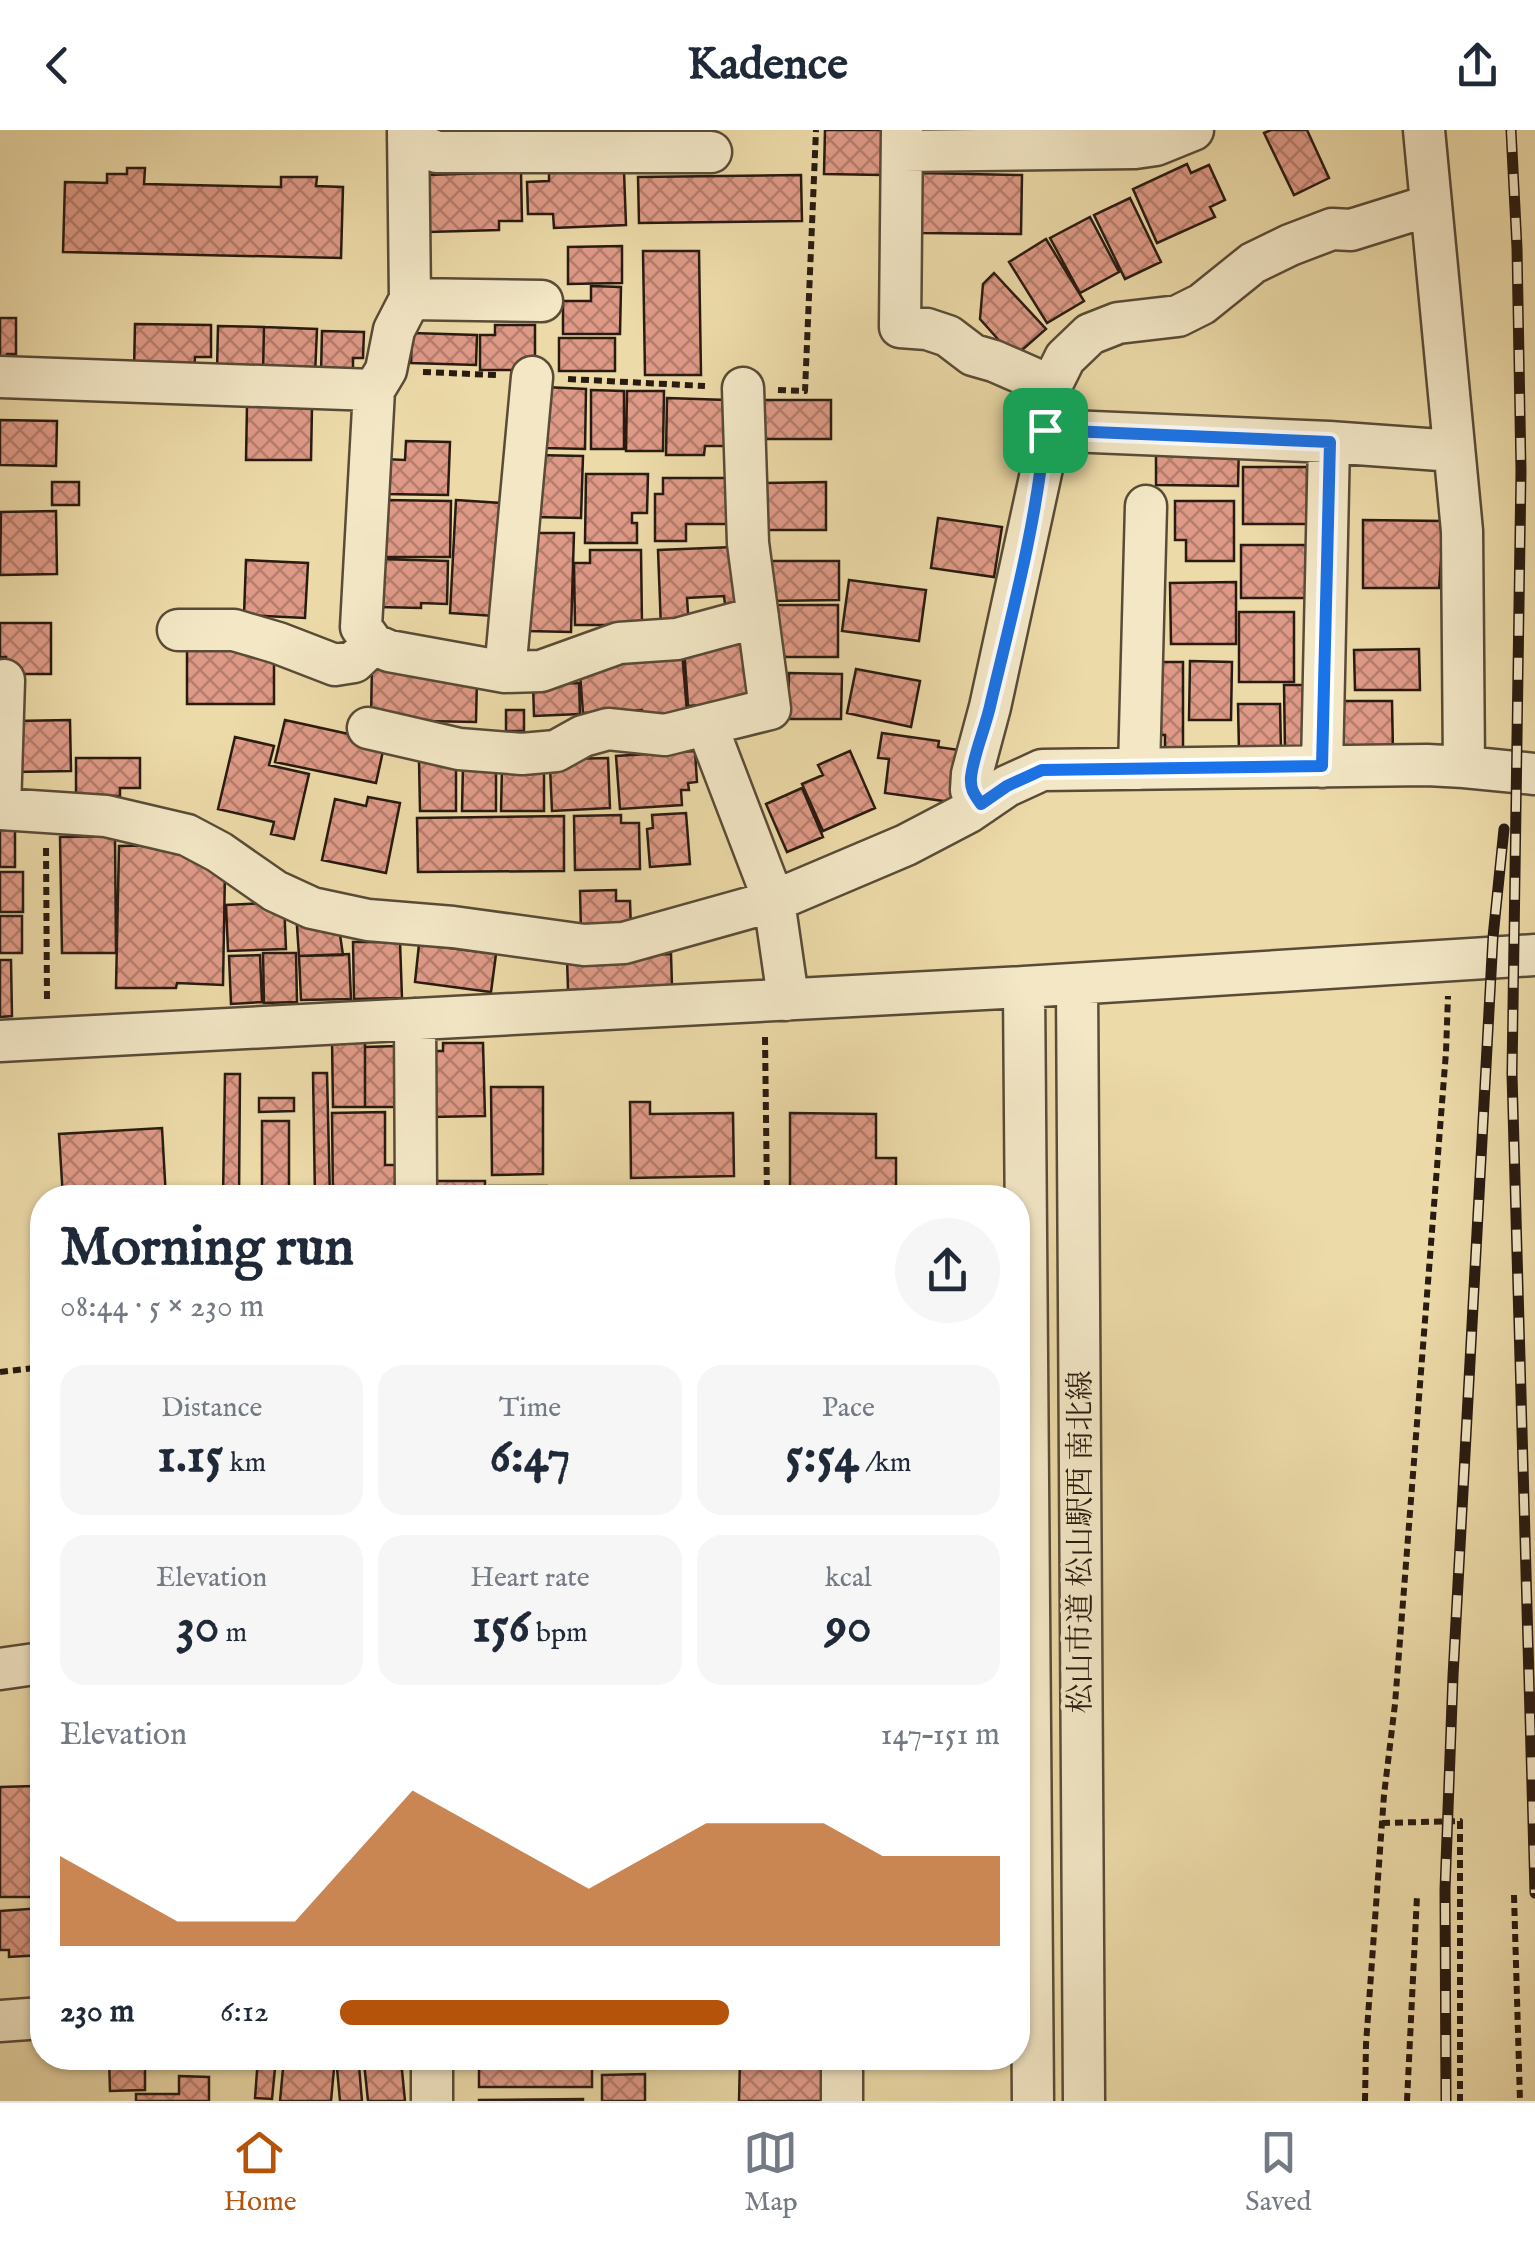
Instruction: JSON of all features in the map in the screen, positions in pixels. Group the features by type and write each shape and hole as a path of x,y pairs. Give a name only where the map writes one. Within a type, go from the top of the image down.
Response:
{"street":[{"path":"1051,386 972,355 948,336 927,329 900,327 902,140 1093,140 1135,148 1193,130"},
{"path":"1424,130 1462,531 1464,767"},
{"path":"408,135 410,299 394,330 380,380 361,627 372,644 389,651 505,672 541,671 619,643 677,639 758,617"},
{"path":"408,135 436,152 711,152"},
{"path":"981,804 971,790 972,774 1042,468 1051,386 1066,358 1090,334 1118,323 1178,316 1202,304 1253,264 1290,245 1332,229 1351,230 1431,205"},
{"path":"410,299 542,300"},
{"path":"505,672 532,377"},
{"path":"0,378 380,380"},
{"path":"368,728 459,748 522,754 556,750 608,729 665,735 770,709 748,543 743,388"},
{"path":"1045,430 1454,451"},
{"path":"1322,766 1330,442"},
{"path":"1139,769 1146,506"},
{"path":"178,630 234,630 278,642 335,665 354,662 372,644"},
{"path":"4,680 0,809 106,816 187,835 275,890 312,908 368,920 453,927 584,946 660,935 774,902 906,845 1042,770 1427,765 1535,774"},
{"path":"708,726 774,902 786,984 775,1000"},
{"path":"0,1040 1024,987 1535,955"},
{"name":"松山市道 松山駅西 南北線","path":"1076,984 1084,2101"},
{"name":"松山市道 松山駅西 南北線","path":"1023,1185 1024,987"},
{"path":"415,1019 416,1185"},
{"path":"0,1669 30,1665"},
{"name":"松山市道 松山駅西 南北線","path":"1030,1892 1033,2101"},
{"path":"0,2021 30,2019"},
{"path":"432,2070 432,2101"},
{"path":"842,2070 842,2101"}],"path":[{"path":"380,380 532,377 805,391 816,130"},
{"path":"46,812 48,1038"},
{"path":"1364,2101 1382,1822 1395,1704 1443,1092 1449,960"},
{"path":"768,1185 775,1000"},
{"path":"0,1372 30,1368"},
{"path":"1382,1822 1460,1821 1460,2101"},
{"path":"1514,1895 1520,2101"},
{"path":"1407,2101 1417,1896"}],"building":[{"path":"825,130 883,130 882,175 824,174"},
{"path":"1307,130 1329,178 1294,195 1264,133"},
{"path":"1187,164 1191,173 1209,165 1225,200 1210,207 1215,217 1157,243 1133,189"},
{"path":"127,168 145,168 144,184 281,187 281,177 317,177 316,186 343,187 341,258 63,252 65,182 107,183 107,174 127,174"},
{"path":"624,171 626,225 554,228 553,214 528,214 527,182 549,181 549,173"},
{"path":"521,172 522,221 499,221 499,230 429,232 427,175"},
{"path":"921,173 1022,175 1021,234 920,233"},
{"path":"801,175 802,221 639,223 638,177"},
{"path":"1130,198 1161,262 1125,279 1094,215"},
{"path":"1090,217 1119,272 1080,293 1050,238"},
{"path":"1046,239 1084,301 1047,323 1009,262"},
{"path":"622,246 622,283 568,284 568,247"},
{"path":"643,251 699,251 701,375 645,375"},
{"path":"994,273 1046,329 1014,357 980,319 983,284"},
{"path":"591,286 621,287 620,334 563,334 563,301 591,301"},
{"path":"0,318 16,318 16,354 7,354 7,366 0,366"},
{"path":"135,324 211,325 211,357 195,357 194,372 134,371"},
{"path":"495,325 535,325 535,370 480,370 480,335 495,335"},
{"path":"218,326 264,327 263,373 217,372"},
{"path":"264,327 317,329 315,375 263,373"},
{"path":"322,331 364,332 363,358 353,358 353,375 321,375"},
{"path":"412,333 477,335 476,365 411,363"},
{"path":"559,338 615,338 615,371 559,371"},
{"path":"545,387 586,389 585,449 544,448"},
{"path":"591,390 624,391 624,449 591,449"},
{"path":"627,391 664,391 663,451 626,451"},
{"path":"667,398 727,400 726,446 705,446 704,455 666,455"},
{"path":"763,400 831,400 831,439 763,439"},
{"path":"247,405 312,406 311,460 246,460"},
{"path":"0,420 57,421 56,466 0,465"},
{"path":"406,441 450,442 448,495 384,494 384,459 405,460"},
{"path":"1156,442 1239,442 1238,486 1156,485"},
{"path":"534,455 583,456 581,518 533,517"},
{"path":"1243,467 1307,467 1307,524 1243,524"},
{"path":"586,474 648,474 647,513 632,513 632,523 637,523 637,543 585,543"},
{"path":"663,478 727,478 727,524 686,524 686,541 655,541 655,494 663,494"},
{"path":"52,482 79,482 79,505 52,505"},
{"path":"826,482 826,530 766,530 766,483"},
{"path":"384,500 451,501 450,557 383,557"},
{"path":"456,500 501,503 494,616 450,613"},
{"path":"1175,501 1234,501 1234,561 1186,561 1186,540 1175,540"},
{"path":"56,511 57,574 0,575 1,512"},
{"path":"938,518 1002,527 994,577 931,568"},
{"path":"1363,520 1444,521 1439,588 1363,588"},
{"path":"528,533 574,533 571,632 526,631"},
{"path":"1241,545 1317,545 1317,598 1241,598"},
{"path":"733,547 744,604 725,604 724,596 687,598 689,627 661,628 658,550"},
{"path":"590,550 641,550 642,625 575,625 574,563 590,563"},
{"path":"379,559 448,561 447,604 378,607"},
{"path":"246,560 308,563 305,618 244,615"},
{"path":"769,561 839,561 839,600 769,601"},
{"path":"849,580 926,590 919,641 842,631"},
{"path":"1236,582 1236,644 1171,644 1170,583"},
{"path":"776,605 838,605 838,657 776,657"},
{"path":"1239,612 1294,612 1294,682 1239,682"},
{"path":"0,623 51,623 51,674 6,674 6,657 0,657"},
{"path":"745,643 750,701 688,706 684,647"},
{"path":"1419,649 1420,690 1355,690 1354,650"},
{"path":"187,650 274,650 274,704 187,704"},
{"path":"682,652 687,712 583,713 579,660"},
{"path":"1190,661 1232,662 1231,720 1189,720"},
{"path":"1154,662 1183,662 1183,752 1165,752 1165,735 1154,735"},
{"path":"372,663 477,678 476,722 371,720"},
{"path":"856,669 920,681 911,727 847,713"},
{"path":"789,673 842,674 841,719 788,719"},
{"path":"579,683 580,714 534,716 533,684"},
{"path":"1284,685 1316,685 1316,752 1285,752"},
{"path":"1342,701 1392,701 1393,752 1343,752"},
{"path":"1238,704 1280,704 1281,751 1239,751"},
{"path":"506,710 524,710 524,731 506,731"},
{"path":"70,720 71,771 14,772 14,721"},
{"path":"285,720 385,742 376,783 275,762"},
{"path":"882,733 939,741 938,747 959,750 951,802 885,793 889,759 878,758"},
{"path":"235,737 274,746 269,765 309,774 294,839 271,834 274,822 218,809"},
{"path":"695,751 697,782 688,783 689,790 681,790 682,805 620,809 616,756"},
{"path":"850,751 875,808 823,831 802,784 823,775 818,765"},
{"path":"76,758 140,758 140,788 120,788 120,796 76,796"},
{"path":"608,758 610,808 552,811 550,767 567,759"},
{"path":"419,759 456,759 456,811 420,811"},
{"path":"463,765 496,765 496,811 462,811"},
{"path":"502,768 544,769 544,811 501,811"},
{"path":"802,788 823,837 787,852 766,804"},
{"path":"368,797 400,803 386,873 322,860 335,799 366,806"},
{"path":"686,813 690,864 650,867 647,829 653,828 652,815"},
{"path":"621,815 621,823 639,823 640,869 575,870 574,816"},
{"path":"564,816 564,871 418,872 417,818"},
{"path":"0,830 15,830 15,867 0,867"},
{"path":"115,836 116,953 62,953 60,837"},
{"path":"177,845 225,870 223,985 177,983 176,988 116,988 119,846"},
{"path":"0,872 23,872 23,912 0,912"},
{"path":"616,890 616,901 630,901 631,931 581,932 580,891"},
{"path":"284,902 286,949 228,951 226,905"},
{"path":"296,912 339,928 343,955 299,956"},
{"path":"0,916 22,916 22,953 0,953"},
{"path":"353,942 400,942 402,998 354,999"},
{"path":"419,944 496,954 491,992 415,982"},
{"path":"263,953 296,953 297,1002 264,1003"},
{"path":"349,954 351,999 301,1000 299,956"},
{"path":"671,954 672,986 568,990 567,958"},
{"path":"260,955 262,1002 231,1004 229,956"},
{"path":"0,960 11,960 12,1016 0,1017"},
{"path":"332,1039 365,1039 365,1107 333,1107"},
{"path":"443,1043 483,1043 485,1116 430,1117 429,1051 443,1051"},
{"path":"397,1046 398,1107 365,1107 365,1047"},
{"path":"313,1073 327,1073 330,1185 315,1185"},
{"path":"225,1074 240,1074 239,1185 223,1185"},
{"path":"491,1087 543,1087 543,1174 492,1175"},
{"path":"259,1098 294,1098 294,1111 259,1112"},
{"path":"630,1102 650,1102 650,1114 733,1113 734,1176 631,1178"},
{"path":"385,1112 385,1165 402,1165 403,1185 333,1185 332,1113"},
{"path":"790,1113 876,1114 876,1158 896,1158 896,1185 790,1185"},
{"path":"262,1121 289,1121 289,1185 262,1185"},
{"path":"162,1128 165,1185 62,1185 59,1134"},
{"path":"436,1181 485,1181 485,1185 436,1185"},
{"path":"30,1786 30,1897 0,1897 0,1787"},
{"path":"30,1909 30,1956 9,1957 9,1950 0,1950 0,1911"},
{"path":"109,2070 145,2070 145,2090 110,2091"},
{"path":"257,2070 275,2070 272,2099 255,2098"},
{"path":"283,2070 334,2070 331,2101 280,2101"},
{"path":"337,2070 359,2070 362,2101 340,2101"},
{"path":"365,2070 402,2070 405,2101 368,2101"},
{"path":"479,2070 592,2070 592,2087 479,2087"},
{"path":"740,2070 824,2070 824,2101 739,2101"},
{"path":"645,2074 645,2101 602,2101 602,2075"},
{"path":"179,2076 209,2077 209,2101 136,2101 136,2094 179,2094"},
{"path":"479,2100 583,2101 479,2101"}],"railway":[{"path":"1511,130 1521,471 1512,1074 1535,1893"},
{"path":"1446,2101 1445,1890 1453,1676 1493,937 1504,829"}],"route":[{"path":"1045,430 1330,442 1322,766 1042,770 1007,786 981,804 971,790 972,774 1019,579 1042,468 1045,430"}]}
